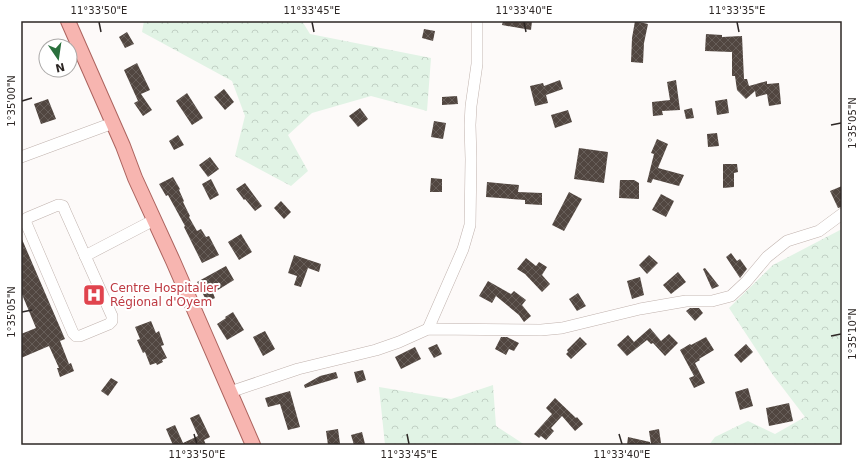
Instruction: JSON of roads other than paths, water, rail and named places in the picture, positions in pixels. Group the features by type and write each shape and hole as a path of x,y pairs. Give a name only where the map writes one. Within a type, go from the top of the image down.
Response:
{"main road":[{"path":"68,21 252,445"}],"street":[{"path":"428,329 463,249 470,225 470,125 477,64 477,21"},
{"path":"21,157 113,123"},
{"path":"58,205 63,206 85,256 112,316 112,321 109,324 80,336 76,336 73,333 27,226 27,218 58,205"},
{"path":"230,392 298,369 376,350 428,329 541,330 562,328 640,309 686,302 712,301 731,296 746,282 767,257 786,241 819,230 842,214"},
{"path":"85,256 154,220"}],"place":[{"name":"Centre Hospitalier Régional d'Oyem","path":"94,295"}]}
